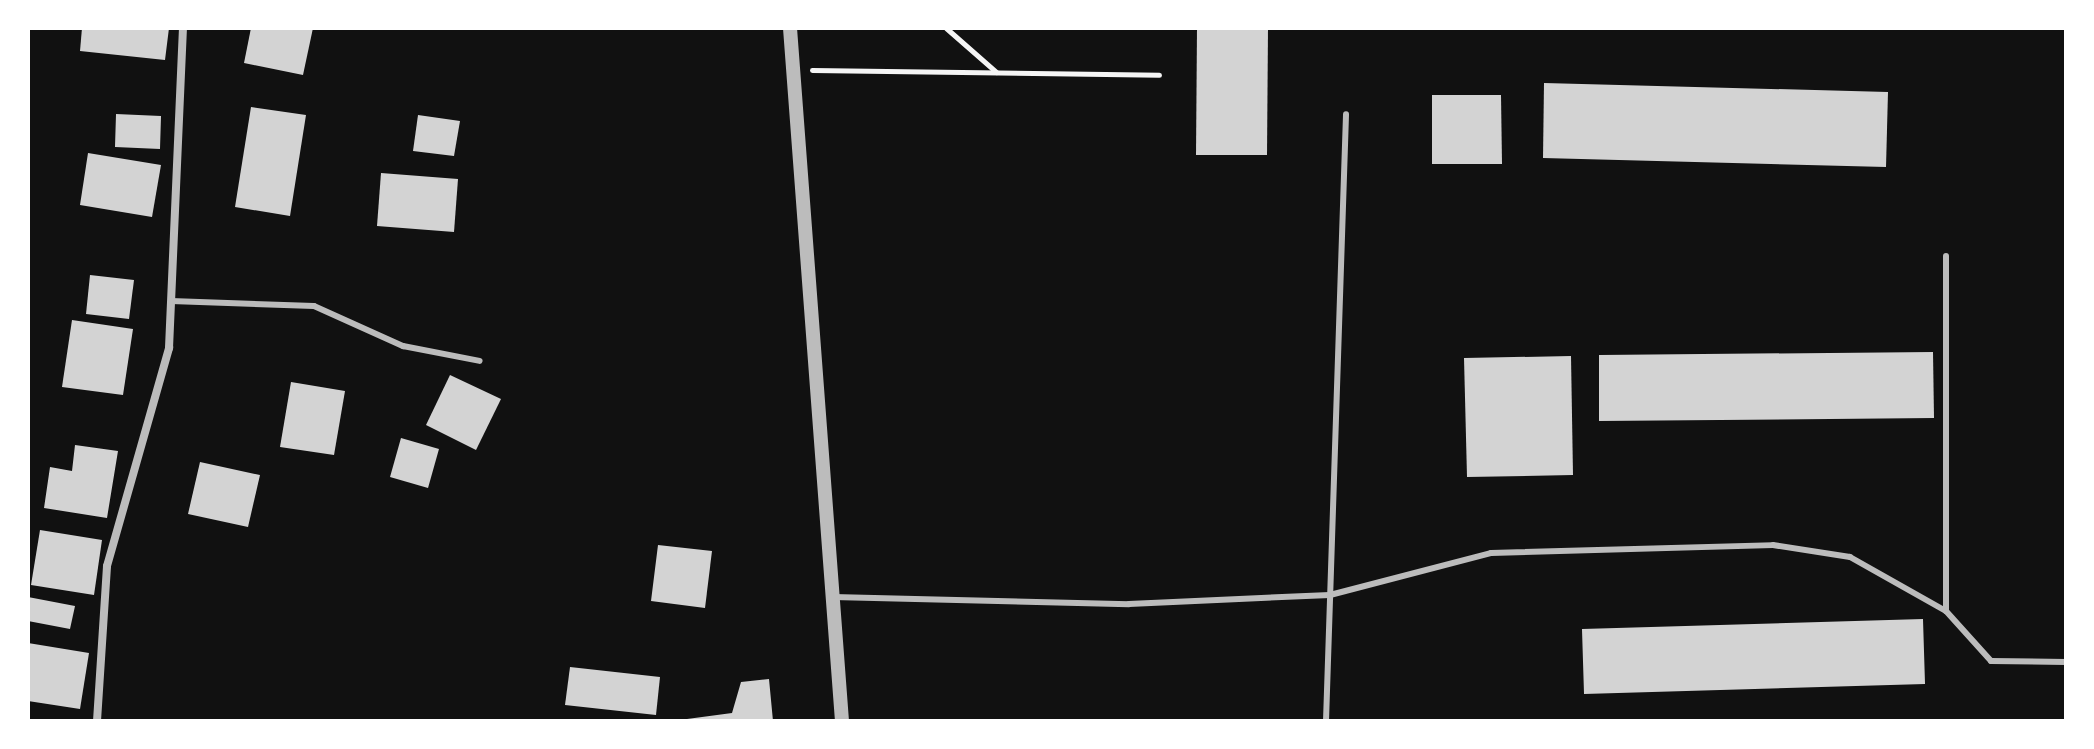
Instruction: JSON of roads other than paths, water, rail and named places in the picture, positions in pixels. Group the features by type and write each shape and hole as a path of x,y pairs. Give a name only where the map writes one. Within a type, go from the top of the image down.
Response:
{"street":[{"path":"97,721 107,566 169,348 183,28"},
{"path":"790,28 842,721"}],"lane":[{"path":"1326,721 1346,114"},
{"path":"1946,256 1946,611"},
{"path":"171,301 314,306 403,346 480,361"},
{"path":"832,597 1129,604 1330,595 1491,553 1773,545 1850,557 1946,611 1991,661 2066,662"}]}
